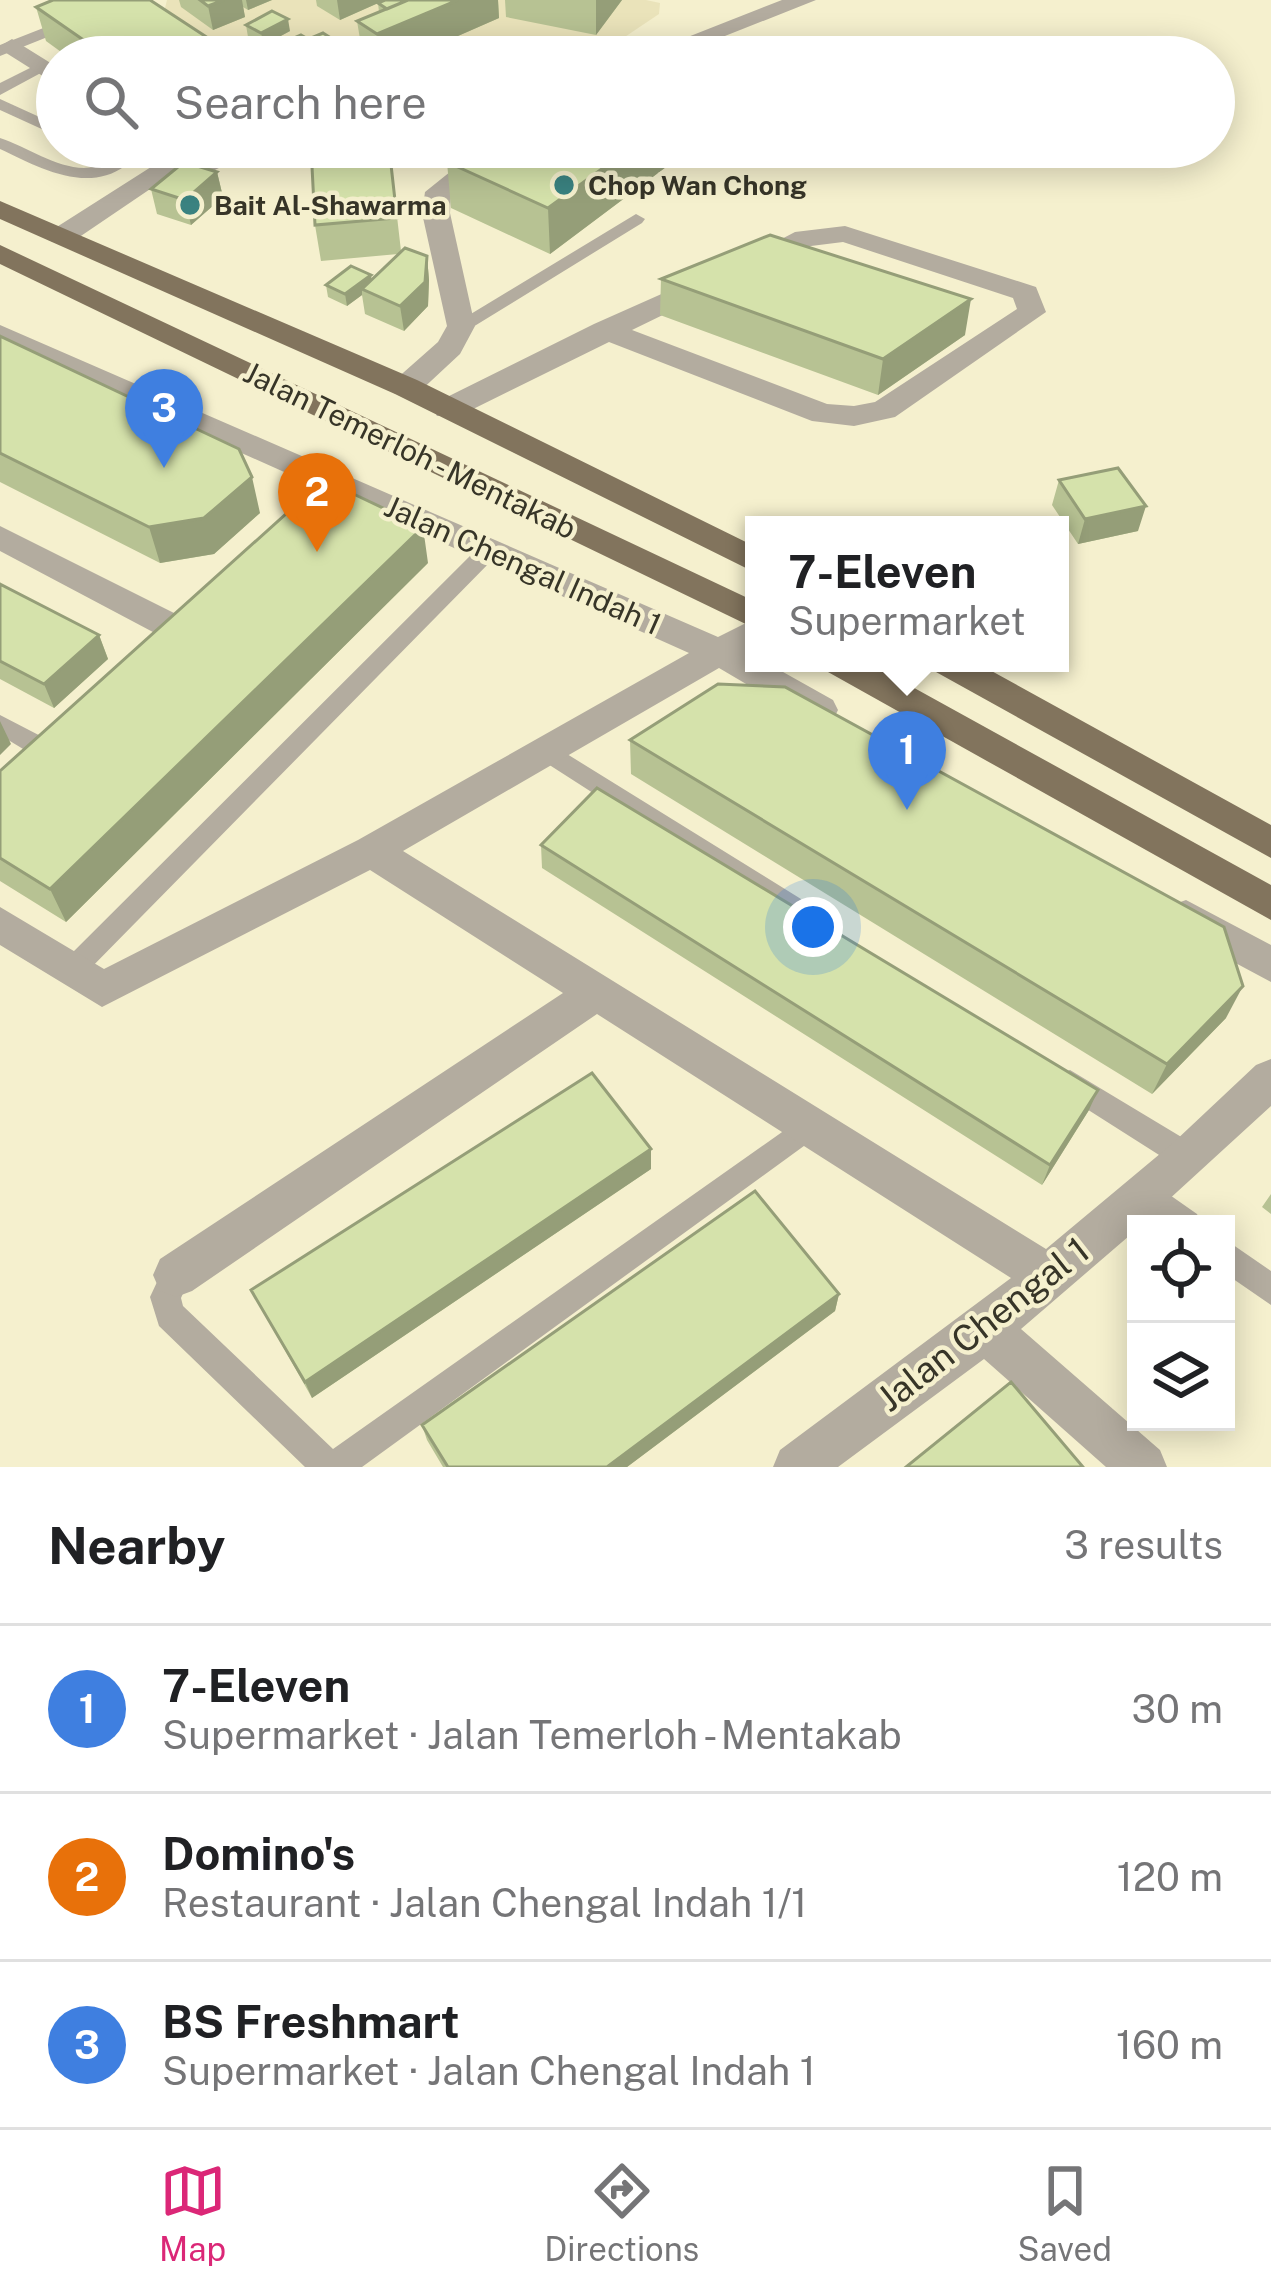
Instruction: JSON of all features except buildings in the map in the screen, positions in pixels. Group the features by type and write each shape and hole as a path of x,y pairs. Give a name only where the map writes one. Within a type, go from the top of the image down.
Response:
{"main road":[{"name":"Jalan Temerloh - Mentakab","path":"0,209 406,387 745,556"},
{"name":"Jalan Temerloh - Mentakab","path":"4,259 745,612"},
{"path":"856,672 1271,904"},
{"path":"964,672 1271,843"}],"street":[{"path":"706,36 804,0"},
{"path":"4,49 36,66"},
{"path":"62,236 152,168"},
{"path":"406,387 450,347 461,326 436,213 438,192 464,168"},
{"path":"448,409 604,330 823,233 845,234 1026,293 1032,312 884,410 854,416 823,414 604,330"},
{"name":"Jalan Chengal Indah 1","path":"0,334 745,667"},
{"path":"309,514 341,485"},
{"path":"0,537 180,631"},
{"path":"147,661 212,602"},
{"path":"0,924 102,989 371,851 745,636"},
{"name":"Jalan Chengal Indah 1","path":"753,672 860,732"},
{"path":"16,780 80,721"},
{"path":"371,851 1048,1276"},
{"path":"1148,895 1271,965"},
{"path":"176,1275 597,992"},
{"name":"Jalan Chengal 1","path":"796,1467 986,1329 1188,1157 1271,1078"},
{"path":"986,1329 1143,1467"}],"lane":[{"path":"4,49 97,11"},
{"path":"0,90 36,78"},
{"path":"0,104 36,121"},
{"path":"0,143 36,158"},
{"path":"58,168 77,176 112,168"},
{"path":"461,326 636,219"},
{"path":"72,970 488,550"},
{"path":"0,724 46,752"},
{"path":"546,750 807,916"},
{"path":"1047,1068 1188,1157"},
{"path":"176,1275 164,1297 170,1315 332,1467 809,1126"},
{"path":"1147,1193 1175,1215"},
{"path":"1235,1262 1271,1290"}],"shaded area":[{"path":"167,0 660,3 659,14 626,36 201,36 164,12"}],"place":[{"name":"Chop Wan Chong","path":"564,185"},
{"name":"Bait Al-Shawarma","path":"190,205"},
{"name":"BS Freshmart","path":"164,468"},
{"name":"Domino's","path":"317,552"},
{"name":"7-Eleven","path":"907,810"}]}
